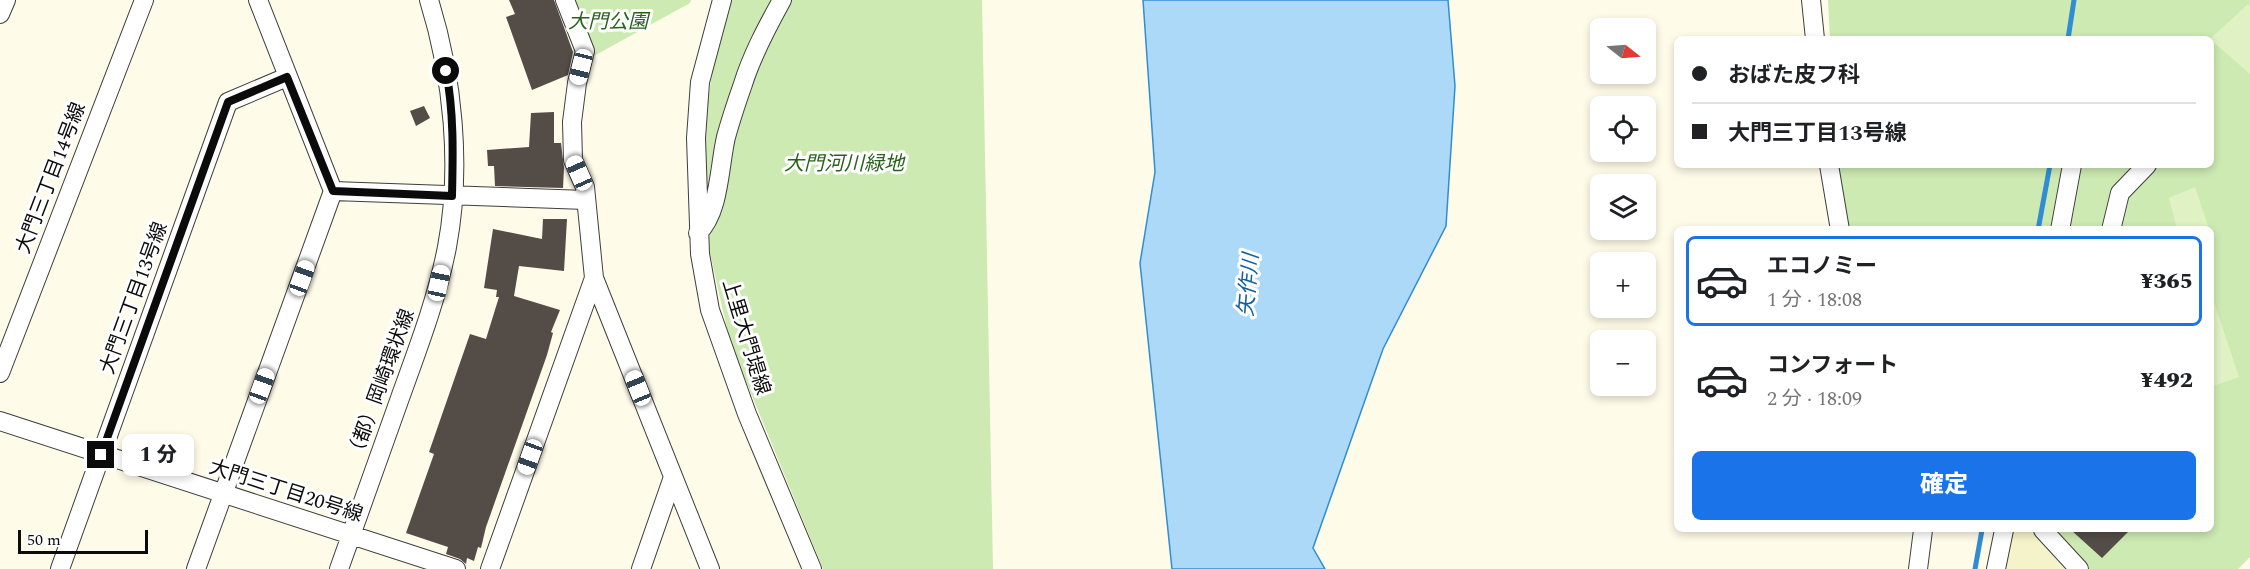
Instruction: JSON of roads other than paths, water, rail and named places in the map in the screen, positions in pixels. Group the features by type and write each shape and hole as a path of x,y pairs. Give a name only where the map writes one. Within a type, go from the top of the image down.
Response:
{"street":[{"path":"0,14 6,0"},
{"name":"大門三丁目14号線","path":"0,373 144,0"},
{"path":"196,569 333,191 258,0"},
{"name":"（都）岡崎環状線","path":"339,569 435,302 447,244 452,196 453,141 450,91 438,30 429,0"},
{"path":"565,0 585,51 572,122 573,160 585,187 594,278 710,569"},
{"name":"上里大門堤線","path":"722,0 700,82 696,138 700,254 710,309 747,414 812,569"},
{"path":"698,233 707,224 712,210 726,136 743,81 762,36 782,0"},
{"path":"1811,0 1815,36"},
{"name":"大門三丁目13号線","path":"60,569 228,102 287,77"},
{"path":"1830,168 1839,226"},
{"path":"2061,226 2071,168"},
{"path":"2112,226 2120,193 2144,168"},
{"path":"333,191 586,200"},
{"path":"490,569 594,278"},
{"name":"大門三丁目20号線","path":"0,421 456,569"},
{"path":"641,569 673,477"},
{"path":"1918,569 1923,532"},
{"path":"1996,569 2004,532"},
{"path":"2045,532 2079,569"}],"water":[{"name":"矢作川","path":"1143,0 1448,0 1455,86 1446,226 1383,349 1313,548 1325,569 1172,569 1140,263 1155,172"}],"waterway":[{"path":"2068,36 2074,0"},
{"path":"2039,226 2049,168"},
{"path":"1975,569 1982,532"}],"park label":[{"name":"大門公園","path":"608,22"},
{"name":"大門河川緑地","path":"844,164"}]}
